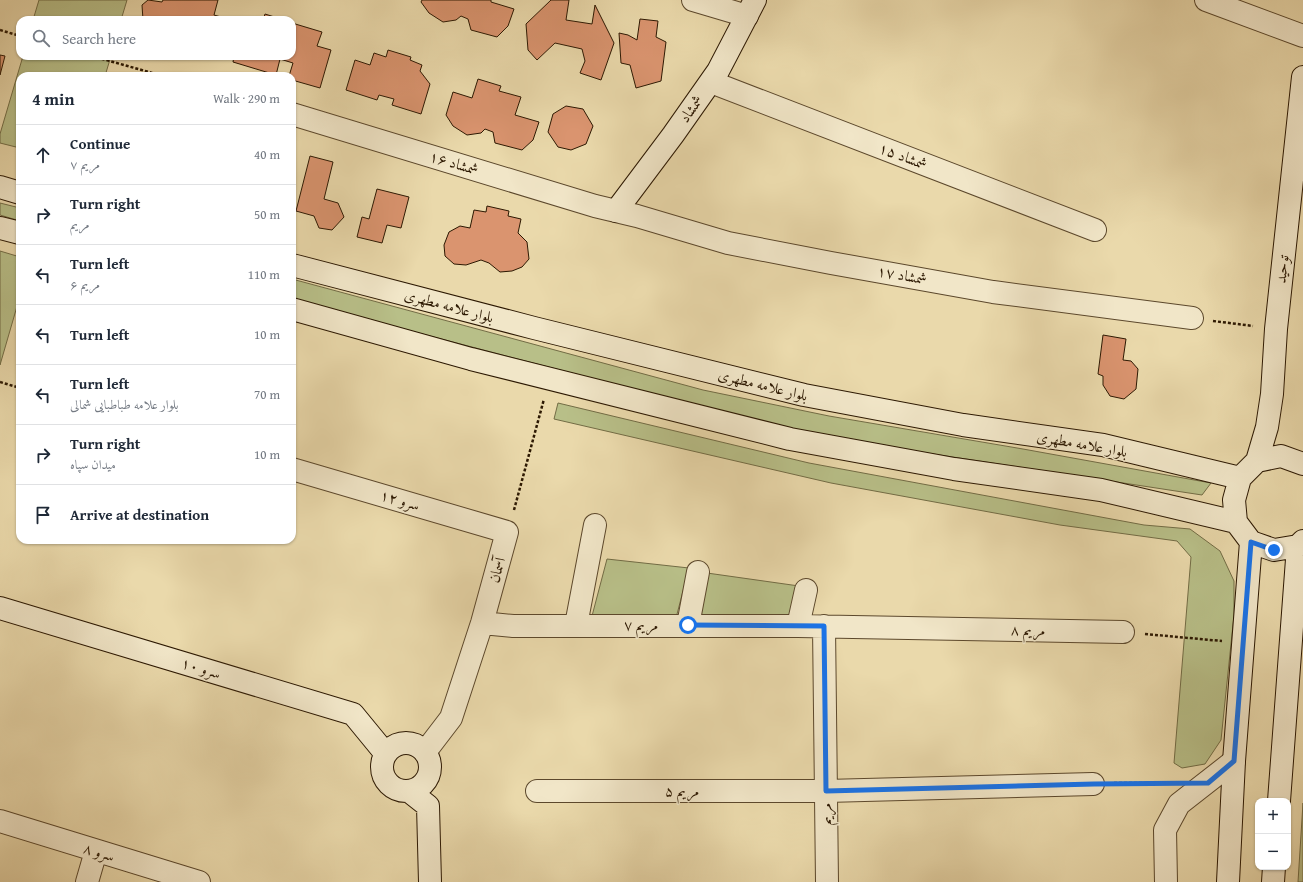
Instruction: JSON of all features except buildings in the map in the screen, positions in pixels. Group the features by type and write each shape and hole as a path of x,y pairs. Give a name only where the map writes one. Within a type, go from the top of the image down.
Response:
{"street":[{"path":"693,0 751,8"},
{"path":"1206,0 1303,36"},
{"name":"شمشاد","path":"616,211 711,82 751,8"},
{"name":"توحید","path":"1257,461 1267,427 1272,394 1276,329 1303,77"},
{"name":"شمشاد ۱۵","path":"711,82 1095,230"},
{"name":"شمشاد ۱۶","path":"296,115 616,211"},
{"path":"0,187 16,192"},
{"name":"شمشاد ۱۷","path":"616,211 728,243 993,292 1192,318"},
{"path":"0,228 16,232"},
{"name":"بلوار علامه مطهری","path":"296,265 534,328 804,395 963,425 1104,445 1240,478"},
{"path":"296,310 471,360 790,439 954,469 1101,490 1236,522"},
{"path":"1279,798 1300,543 1274,550 1251,542 1236,522 1234,500 1240,478 1257,461 1281,456 1303,464"},
{"name":"سرو ۱۲","path":"296,470 508,532"},
{"path":"576,625 595,525"},
{"name":"آسمان","path":"425,752 451,718 482,623 508,532"},
{"path":"1228,882 1234,761 1251,542"},
{"path":"688,625 698,572"},
{"path":"798,626 806,590"},
{"name":"سرو ۱۰","path":"0,608 353,714 386,753"},
{"name":"مریم ۷","path":"482,623 513,626 824,626"},
{"name":"مریم ۸","path":"824,626 1122,632"},
{"name":"مریم","path":"824,626 826,882"},
{"path":"405,742 413,743 425,752 431,768 429,776 418,789 409,791 394,788 387,783 381,769 386,753 397,744 405,742"},
{"path":"1166,882 1165,830 1179,804 1234,761"},
{"name":"مریم ۵","path":"537,791 826,791 1094,784"},
{"path":"409,791 428,806 430,882"},
{"name":"سرو ۸","path":"0,821 199,882"},
{"path":"88,882 96,851"},
{"path":"1273,882 1274,870"}],"path":[{"path":"0,30 16,35"},
{"path":"106,60 149,72"},
{"path":"1192,318 1276,329"},
{"path":"508,532 550,379"},
{"path":"0,382 16,387"},
{"path":"1122,632 1223,641"},
{"path":"1094,784 1170,783"}],"green space":[{"path":"39,0 127,0 122,16 34,16"},
{"path":"22,60 110,60 106,72 18,72"},
{"path":"16,80 16,147 0,143 0,134"},
{"path":"0,203 16,207 16,220 0,215"},
{"path":"0,251 16,256 16,310 0,365"},
{"path":"296,280 703,390 829,416 1211,483 1202,495 874,445 782,428 296,301"},
{"path":"558,403 809,463 1144,525 1190,529 1220,551 1234,581 1234,615 1221,740 1205,764 1182,768 1174,763 1191,557 1177,541 1060,525 831,483 554,419"},
{"path":"607,559 689,568 676,618 592,616"},
{"path":"707,573 799,586 789,620 698,618"},
{"path":"1303,803 1303,882 1298,882"}],"route":[{"path":"688,625 824,626 826,791 1094,784 1208,783 1234,761 1251,542 1274,550"}]}
